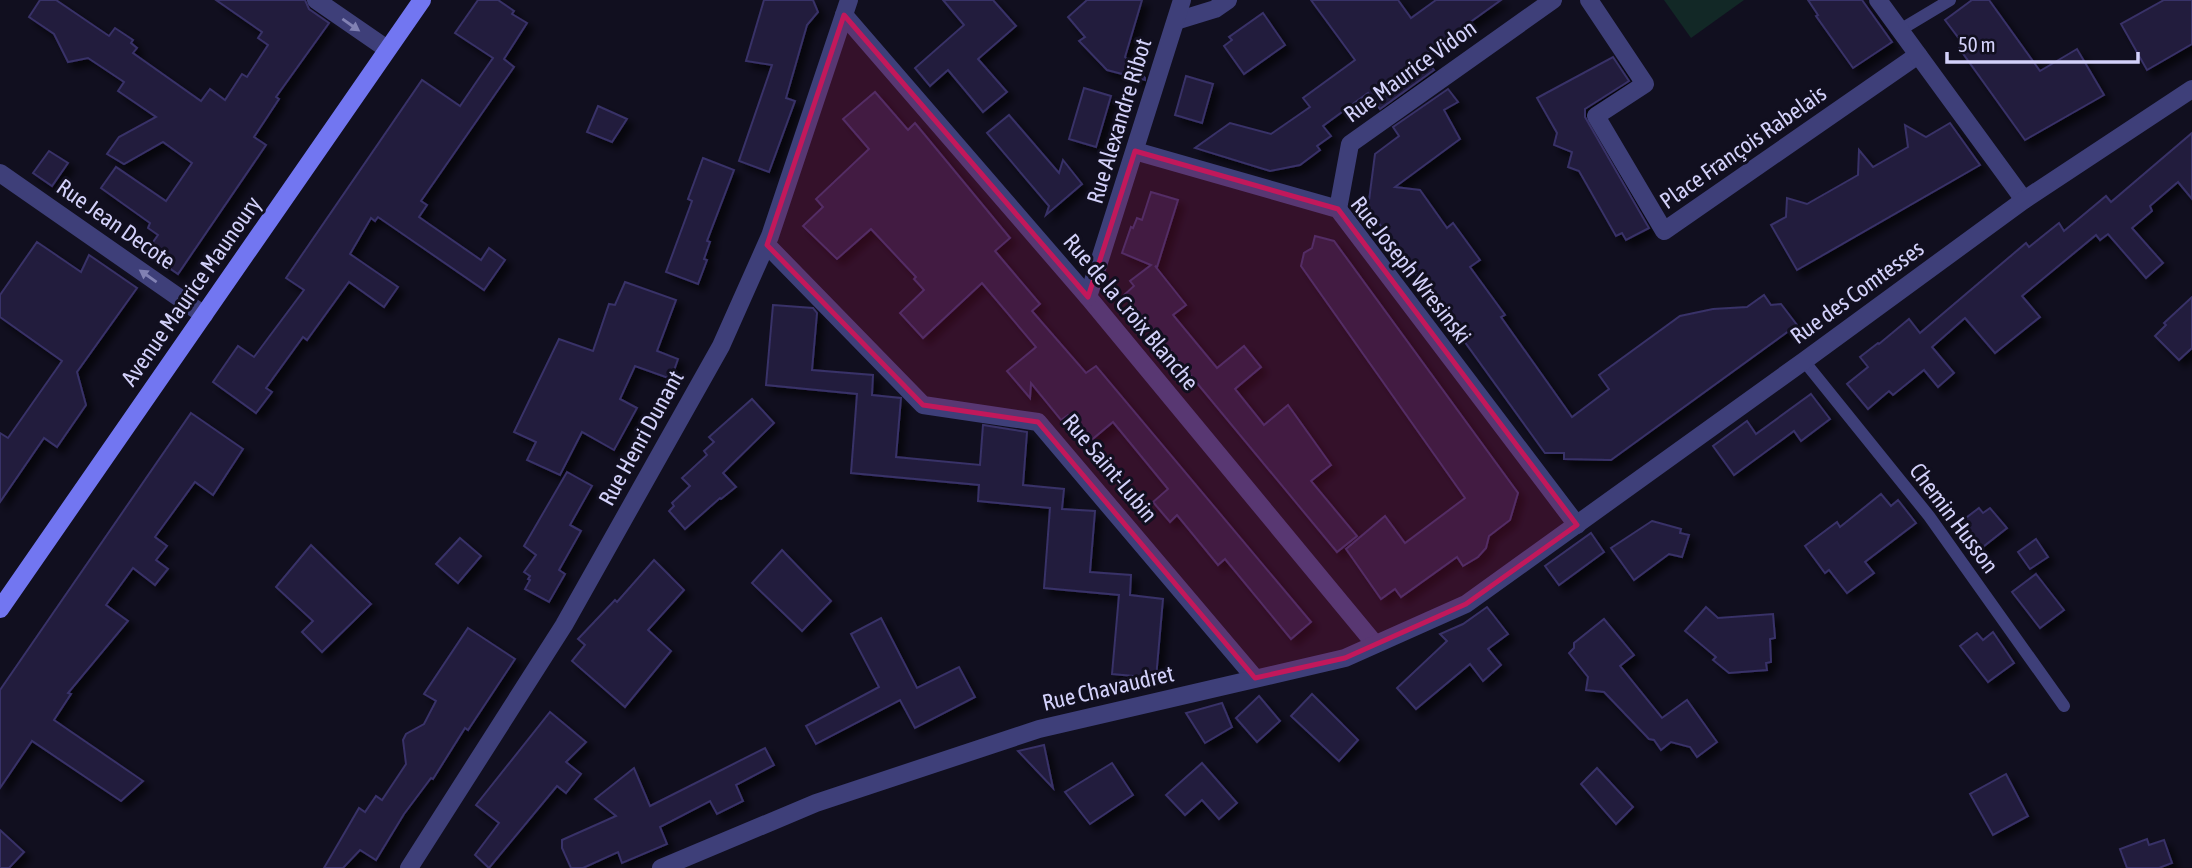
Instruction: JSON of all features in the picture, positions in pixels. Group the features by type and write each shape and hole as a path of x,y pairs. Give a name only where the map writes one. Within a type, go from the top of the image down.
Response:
{"main road":[{"name":"Avenue Maurice Maunoury","path":"0,610 422,0"}],"street":[{"path":"316,0 387,49"},
{"name":"Rue Alexandre Ribot","path":"1088,297 1182,0"},
{"path":"1176,21 1215,9 1228,0"},
{"name":"Rue Maurice Vidon","path":"1338,209 1350,144 1553,0"},
{"name":"Place François Rabelais","path":"1589,0 1645,84 1597,116 1664,231 1918,55"},
{"path":"1878,0 2024,200"},
{"name":"Rue Henri Dunant","path":"409,868 564,625 721,346 767,245 846,7"},
{"name":"Rue de la Croix Blanche","path":"846,7 1375,645"},
{"name":"Rue des Comtesses","path":"1555,539 2024,200 2192,89"},
{"name":"Rue Joseph Wresinski","path":"1135,151 1338,209 1577,525"},
{"name":"Rue Jean Decote","path":"0,173 204,315"},
{"name":"Rue Saint-Lubin","path":"767,245 923,405 1038,422 1255,678"},
{"name":"Rue Chavaudret","path":"661,868 816,803 1040,729 1345,658 1466,604 1555,539"}],"lane":[{"path":"1900,30 1950,0"},
{"name":"Chemin Husson","path":"1804,361 1929,516 2064,706"}],"highlighted area":[{"path":"844,15 1088,297 1135,151 1338,209 1577,525 1466,604 1345,658 1255,678 1038,422 923,405 767,245"}],"green space":[{"path":"1664,0 1744,0 1691,38"}],"building":[{"path":"40,0 56,0 109,36 115,28 133,40 131,43 137,48 133,53 201,101 210,89 225,100 242,74 247,77 268,45 258,38 262,32 216,0 305,0 309,9 329,23 276,97 279,99 254,137 266,145 178,274 146,252 158,235 148,228 150,223 101,188 116,167 166,201 192,163 163,142 124,164 107,154 119,137 156,117 118,91 124,82 88,58 68,62 54,34 29,17"},
{"path":"478,0 498,0 514,11 512,14 527,23 504,59 514,67 421,201 427,205 419,217 481,260 489,248 505,260 484,290 378,217 375,221 371,218 350,254 398,287 384,307 349,282 307,340 303,337 266,388 272,392 256,413 213,382 238,346 254,357 304,290 286,278 422,80 460,106 493,58 455,33"},
{"path":"764,0 813,0 818,12 807,25 786,98 795,101 769,172 739,161 772,65 746,61"},
{"path":"943,0 993,0 1016,26 978,59 1007,92 983,112 948,70 930,86 915,68 964,25"},
{"path":"1087,0 1142,0 1125,57 1145,80 1107,70 1079,41 1085,37 1068,17"},
{"path":"1311,0 1398,0 1411,18 1436,0 1501,0 1423,56 1434,70 1380,109 1368,93 1323,126 1331,136 1317,146 1320,150 1300,165 1270,171 1195,148 1230,123 1271,134 1310,107 1303,98 1355,60"},
{"path":"1808,0 1862,0 1892,42 1853,68 1816,16 1818,15"},
{"path":"1972,0 1989,0 2040,71 2077,49 2104,95 2025,140 1959,48 1963,44 1945,20"},
{"path":"2164,0 2192,0 2192,44 2147,70 2121,24"},
{"path":"1263,13 1285,45 1244,74 1224,46 1232,40 1229,37"},
{"path":"1613,57 1629,81 1585,109 1585,117 1649,228 1626,240 1622,233 1616,236 1579,171 1568,167 1572,152 1554,145 1557,133 1537,98"},
{"path":"1186,76 1213,84 1202,123 1175,115"},
{"path":"1084,88 1111,96 1096,147 1069,139"},
{"path":"1448,89 1458,102 1444,110 1460,139 1395,187 1420,190 1447,228 1453,223 1480,260 1470,267 1505,315 1501,317 1572,417 1609,389 1599,375 1680,316 1713,309 1747,307 1764,295 1771,305 1781,304 1797,325 1611,460 1564,459 1564,453 1545,453 1368,208 1375,154 1399,136 1393,127"},
{"path":"875,92 908,130 915,123 1010,238 995,251 1040,304 1032,311 1086,373 1096,366 1311,622 1291,639 1225,559 1218,565 1177,515 1170,522 1153,502 1168,489 1113,422 1089,442 1068,415 1061,420 1031,383 1030,398 1007,371 1036,347 982,283 923,338 900,313 924,290 914,279 916,277 871,229 837,259 803,226 823,207 816,199 869,149 843,119"},
{"path":"598,106 627,119 612,142 587,132"},
{"path":"1009,115 1059,173 1063,160 1082,184 1046,215 1049,206 987,133"},
{"path":"1950,123 1980,165 1797,270 1771,225 1786,217 1787,198 1807,204 1858,175 1859,150 1873,167 1908,147 1905,125 1926,137"},
{"path":"2192,133 2192,199 2178,182 2150,206 2152,211 2132,228 2163,263 2146,278 2108,234 2100,240 2096,235 2022,296 2040,317 1995,353 1965,318 1932,347 1954,373 1938,387 1924,370 1893,395 1889,391 1868,409 1847,384 1868,367 1860,357 1909,319 1920,333 2026,243 2029,247 2059,223 2064,231 2106,196 2111,202"},
{"path":"49,151 68,163 52,186 33,173"},
{"path":"703,158 734,170 707,241 710,242 704,259 707,260 698,284 666,272 692,201 688,199"},
{"path":"1151,192 1178,200 1157,267 1155,266 1186,305 1173,315 1217,368 1244,346 1261,367 1235,389 1264,425 1288,405 1331,465 1311,481 1357,536 1337,552 1124,295 1134,286 1130,281 1151,265 1122,253 1131,227 1133,228 1137,218 1142,220"},
{"path":"1315,236 1334,241 1518,493 1510,520 1489,536 1486,548 1478,557 1463,566 1457,557 1401,597 1395,589 1381,599 1346,549 1385,516 1405,543 1465,498 1301,266 1304,253 1312,248"},
{"path":"37,242 81,272 89,255 137,288 77,372 86,405 57,447 44,438 0,502 0,433 8,438 62,361 0,317 0,295"},
{"path":"625,282 676,300 657,351 678,359 671,379 635,366 620,399 637,408 614,450 582,432 560,475 527,460 536,442 514,432 559,339 593,351 609,304 615,305"},
{"path":"2192,297 2192,348 2179,360 2155,336 2166,325 2164,323"},
{"path":"773,305 813,308 817,313 812,370 873,375 872,395 901,398 896,457 980,465 983,425 1027,432 1023,485 1064,489 1062,509 1095,511 1090,572 1131,575 1130,595 1163,599 1156,678 1112,674 1119,595 1044,588 1050,508 978,501 979,485 851,473 857,394 766,385"},
{"path":"1811,394 1830,419 1801,441 1794,431 1734,475 1713,446 1747,421 1756,434"},
{"path":"752,399 774,423 723,473 736,487 685,529 669,511 674,506 672,503 690,486 682,478 707,455 704,451 714,442 709,437"},
{"path":"191,413 243,449 213,495 195,482 155,537 167,546 156,560 168,569 155,585 133,568 106,605 128,621 68,693 71,694 54,720 143,781 121,801 32,741 0,788 0,690"},
{"path":"567,472 592,486 570,525 581,531 559,570 565,574 549,602 525,589 530,576 524,572 536,555 524,546"},
{"path":"1881,494 1891,506 1898,500 1916,523 1865,562 1874,573 1847,593 1829,570 1825,573 1805,546 1837,522 1840,527"},
{"path":"1979,508 1983,513 1990,508 2007,528 1979,550 1958,524"},
{"path":"1652,521 1681,529 1680,533 1689,535 1682,557 1669,554 1634,580 1611,548"},
{"path":"1591,533 1604,552 1559,585 1545,566"},
{"path":"460,538 481,556 458,583 436,564"},
{"path":"2036,539 2048,557 2030,569 2018,552"},
{"path":"311,545 371,604 322,652 302,632 313,621 276,587"},
{"path":"782,550 831,601 802,631 752,583"},
{"path":"654,560 684,590 648,630 671,651 625,707 572,661 585,645 578,639 615,600 617,602"},
{"path":"2036,574 2064,610 2040,628 2012,592"},
{"path":"1487,607 1508,634 1488,649 1501,665 1483,681 1470,664 1416,709 1397,688 1447,641 1440,634 1463,624"},
{"path":"1706,607 1718,618 1773,614 1775,638 1770,639 1771,662 1766,663 1767,670 1729,673 1713,660 1716,657 1685,631"},
{"path":"881,618 917,688 959,667 975,697 915,728 900,700 816,744 806,726 879,687 851,634"},
{"path":"1604,619 1634,655 1620,666 1662,718 1687,700 1717,742 1697,757 1690,747 1671,742 1661,750 1604,692 1586,690 1588,677 1569,653 1574,648 1574,643"},
{"path":"468,628 515,659 468,730 465,728 433,779 431,778 404,814 376,860 360,850 343,868 324,868 359,808 365,812 376,796 382,800 406,764 403,740 406,734 424,724 436,701 424,694"},
{"path":"1993,632 2014,663 1988,682 1960,646 1977,633 1983,640"},
{"path":"1312,694 1358,740 1339,761 1291,716"},
{"path":"1259,696 1280,721 1257,742 1236,718"},
{"path":"1222,703 1232,727 1205,743 1186,713"},
{"path":"550,712 586,742 566,762 581,774 566,793 557,786 489,868 475,855 499,823 476,805"},
{"path":"1044,745 1053,788 1018,751"},
{"path":"765,748 774,765 736,785 743,801 717,814 710,801 660,827 667,844 622,863 618,852 583,868 571,868 562,848 562,840 616,816 595,799 634,768 650,806"},
{"path":"1112,763 1133,795 1090,824 1065,792"},
{"path":"1202,763 1237,803 1219,819 1202,800 1185,815 1166,795"},
{"path":"1597,768 1633,807 1616,824 1581,784"},
{"path":"2006,774 2028,816 1993,835 1970,794"},
{"path":"0,830 24,852 9,868 0,868"},
{"path":"2147,839 2149,845 2164,840 2172,863 2159,868 2127,868 2120,849"}]}
